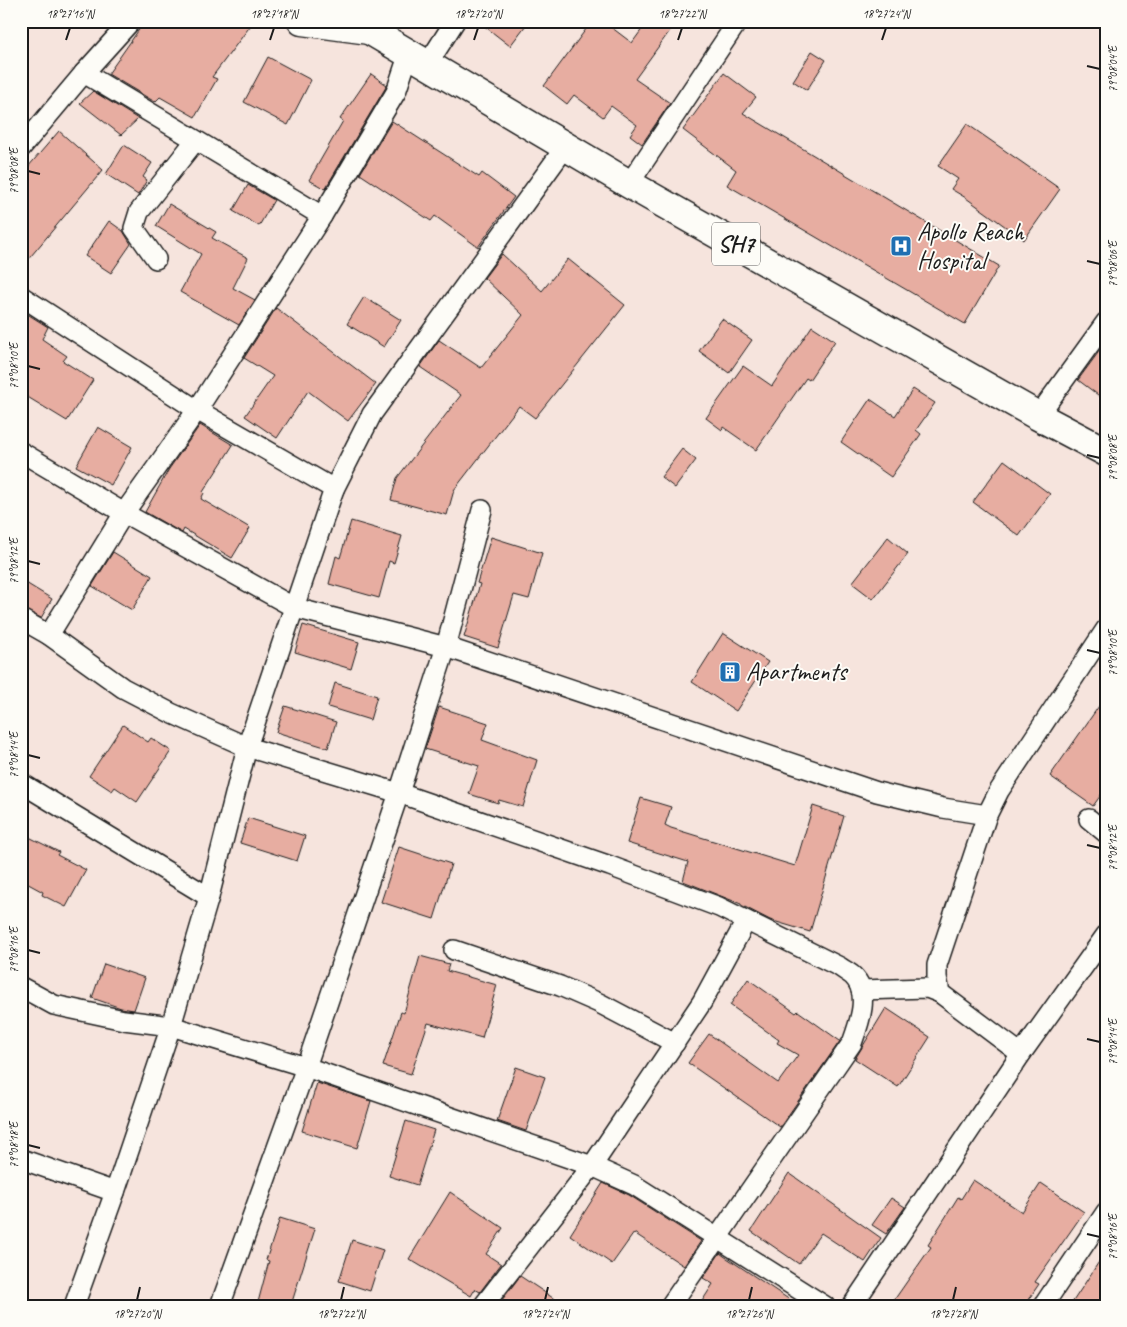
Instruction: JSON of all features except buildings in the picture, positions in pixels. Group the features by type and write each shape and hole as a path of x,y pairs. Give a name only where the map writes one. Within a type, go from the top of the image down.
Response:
{"main road":[{"name":"SH7","path":"302,21 364,26 629,184 1038,416 1106,452"}],"street":[{"path":"21,148 131,21"},
{"path":"49,635 124,513 197,410 322,216 396,92 418,59 455,21"},
{"path":"629,184 738,21"},
{"path":"84,73 322,216"},
{"path":"156,259 134,228 139,212 195,141"},
{"path":"74,1306 116,1192 171,1026 209,897 248,747 334,489 372,414 566,146"},
{"path":"21,296 197,410 334,489"},
{"path":"1038,416 1106,322"},
{"path":"21,452 124,513 295,608 446,647 877,792 943,808 988,815"},
{"path":"220,1306 306,1067 398,793 446,647 482,510"},
{"path":"21,619 49,635 123,688 171,713 248,747 398,793 719,907 840,967 854,977 861,990 862,1006 859,1026 852,1043 670,1306"},
{"path":"940,993 937,965 988,815 999,791 1106,629"},
{"path":"21,783 209,897"},
{"path":"1089,819 1106,833"},
{"path":"482,1306 592,1166 702,1002 746,921"},
{"path":"852,1306 1021,1054 1106,935"},
{"path":"454,950 560,986 599,1003 675,1042"},
{"path":"21,988 54,1005 124,1020 171,1026 306,1067 592,1166 634,1185 825,1306"},
{"path":"861,990 927,988 940,993 1021,1054"},
{"path":"21,1159 116,1192"},
{"path":"1043,1306 1106,1212"}],"place":[{"name":"Apollo Reach Hospital","path":"901,246"},
{"name":"Apartments","path":"730,672"}]}
